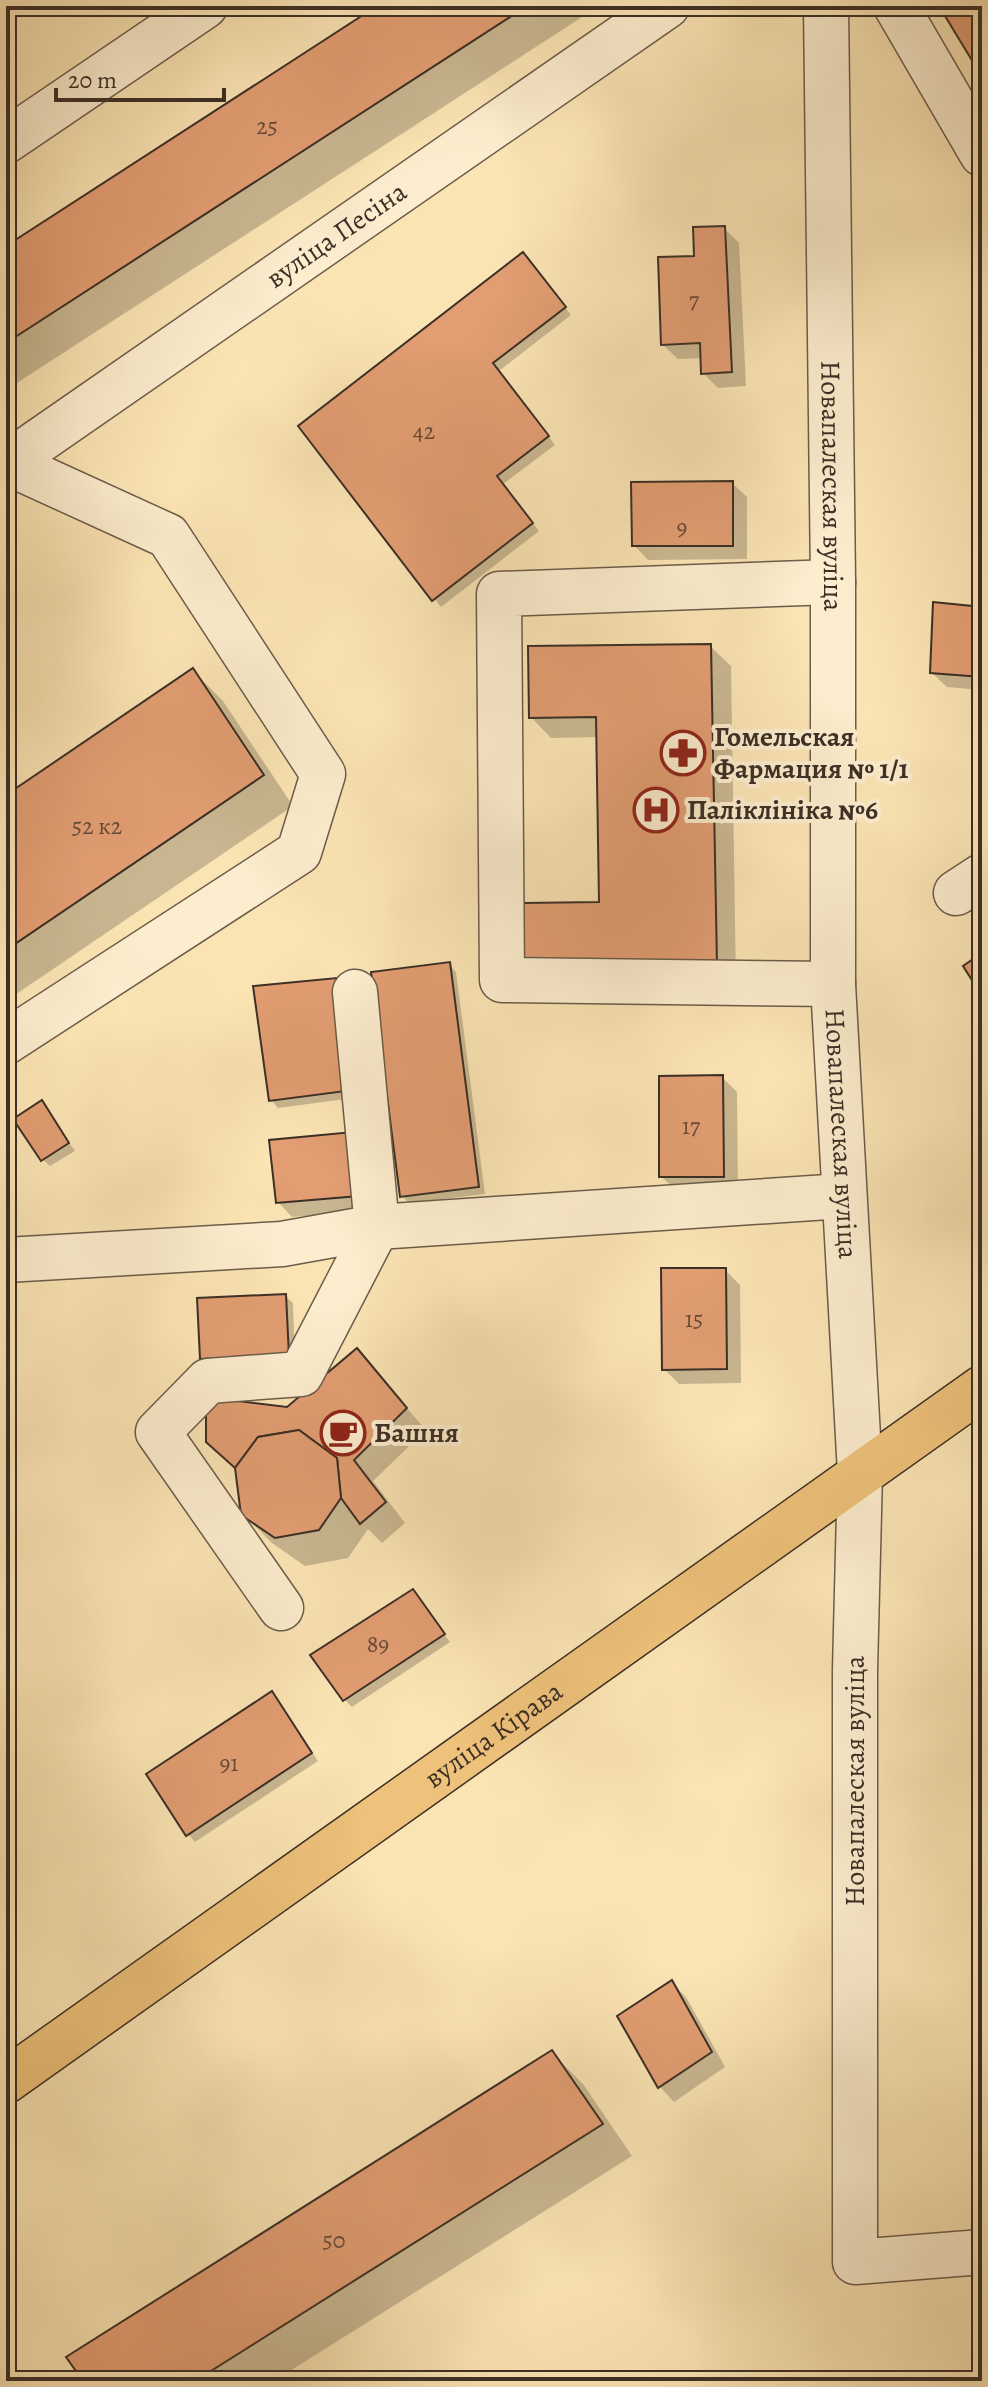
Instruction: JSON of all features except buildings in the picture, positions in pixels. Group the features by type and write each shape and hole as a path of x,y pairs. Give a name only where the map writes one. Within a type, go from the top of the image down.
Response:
{"main road":[{"name":"вуліца Кірава","path":"6,2081 982,1388"}],"street":[{"path":"6,141 205,6"},
{"name":"вуліца Песіна","path":"7,463 667,6"},
{"name":"Новапалеская вуліца","path":"826,6 833,582 833,984 860,1473 855,1670 855,2262 982,2252"},
{"path":"896,6 982,154"},
{"path":"6,1042 299,852 323,774 168,536 7,463"},
{"path":"833,582 499,594 502,980 833,984"},
{"path":"281,1608 158,1432 208,1381 301,1374 377,1227 355,992"},
{"path":"6,1260 282,1244 377,1227 843,1196"}],"place":[{"name":"Гомельская Фармация № 1/1","path":"683,753"},
{"name":"Паліклініка №6","path":"656,810"},
{"name":"Башня","path":"343,1433"}]}
